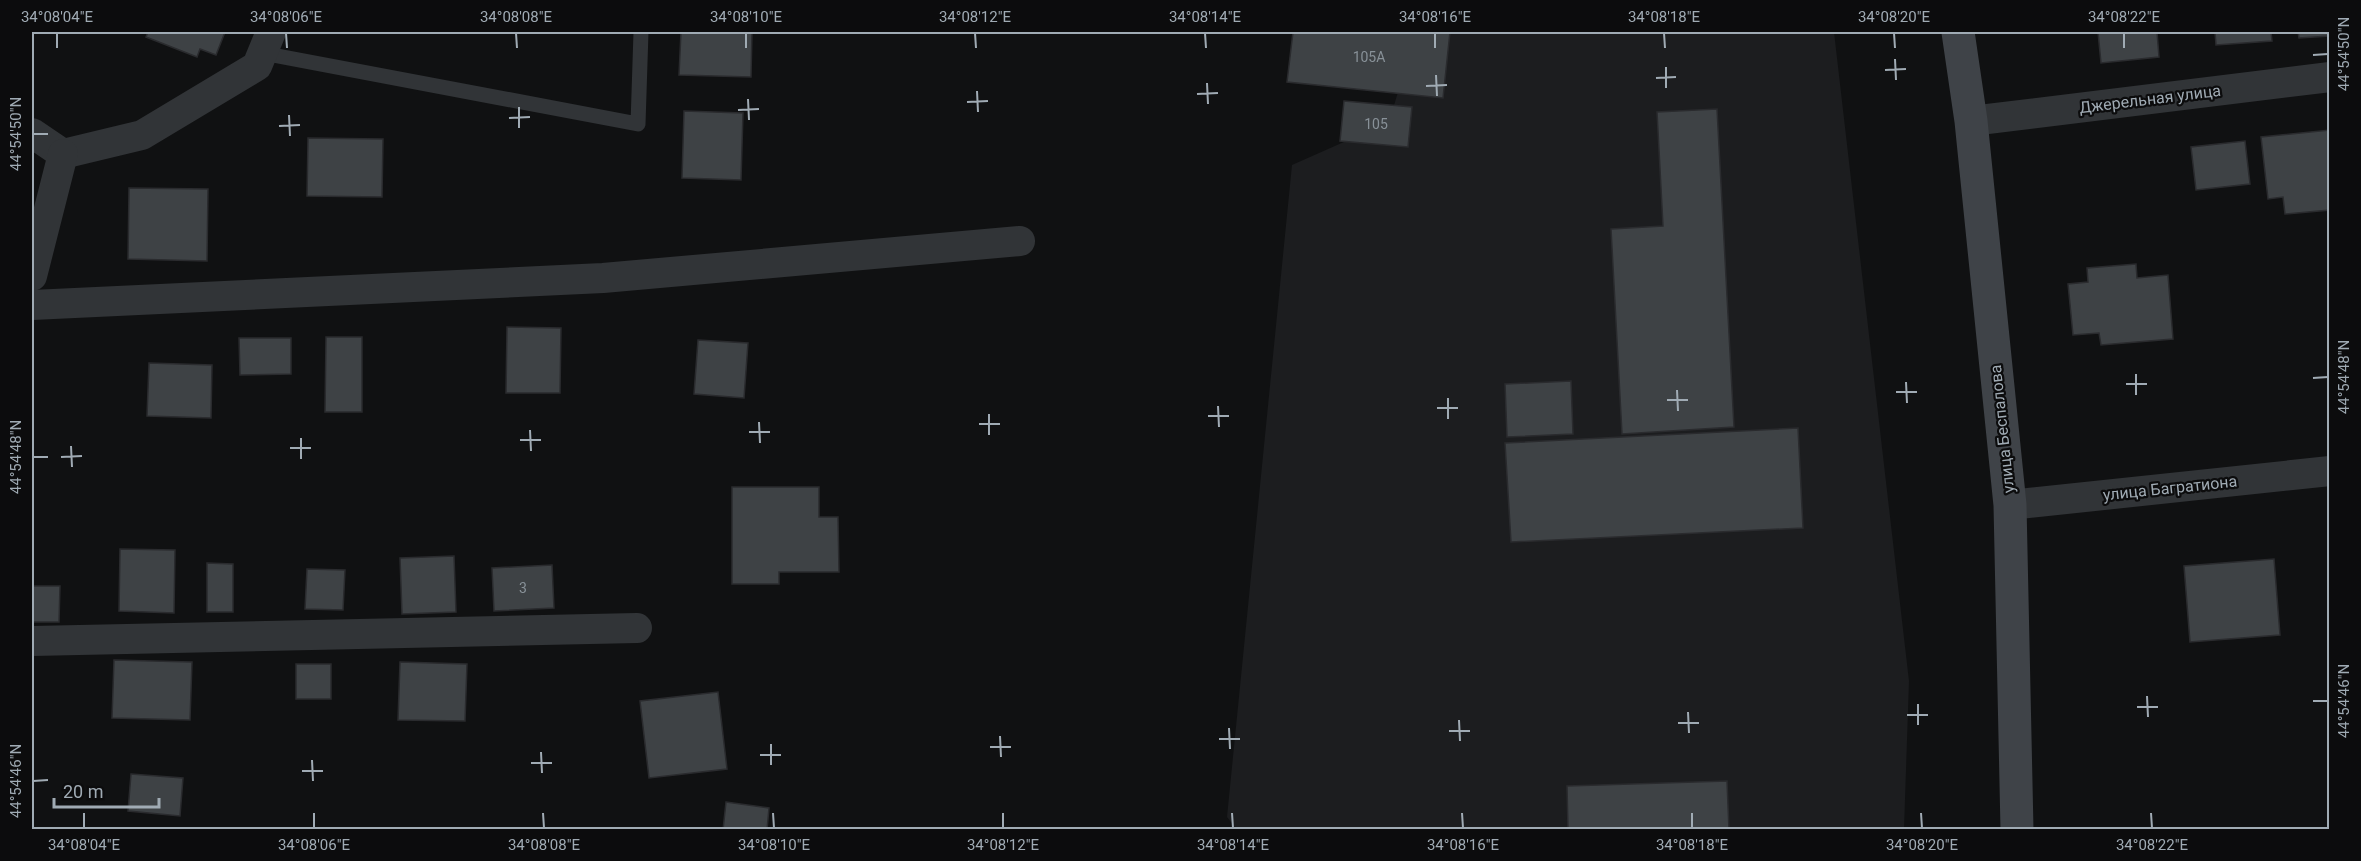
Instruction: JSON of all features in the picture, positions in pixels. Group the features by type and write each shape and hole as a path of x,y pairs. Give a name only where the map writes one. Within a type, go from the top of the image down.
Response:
{"main road":[{"name":"улица Беспалова","path":"1958,32 1971,121 2010,505 2017,830"}],"street":[{"path":"32,133 63,154 142,135 256,66 267,42"},
{"name":"Джерельная улица","path":"1971,121 2330,77"},
{"path":"32,276 63,154"},
{"path":"32,305 603,278 1020,240"},
{"name":"улица Багратиона","path":"2010,505 2330,471"},
{"path":"32,641 637,628"}],"lane":[{"path":"267,42 638,124 641,32"}],"shaded area":[{"path":"1416,32 1834,32 1909,681 1904,829 1237,830 1227,817 1292,165 1389,122"}],"building":[{"path":"148,32 225,32 216,55 200,49 197,57 146,37"},
{"path":"681,32 752,32 751,77 679,75"},
{"path":"1293,32 1450,32 1443,98 1287,82"},
{"path":"2098,32 2157,32 2159,57 2101,63"},
{"path":"2215,32 2271,32 2272,41 2216,45"},
{"path":"2298,32 2330,32 2330,36 2299,38"},
{"path":"1344,101 1412,107 1408,147 1340,141"},
{"path":"1717,109 1734,427 1622,434 1611,229 1663,226 1657,112"},
{"path":"684,111 743,113 741,180 682,178"},
{"path":"2330,130 2330,210 2285,214 2283,197 2268,199 2261,137"},
{"path":"308,138 383,139 382,197 307,196"},
{"path":"2245,141 2250,184 2196,190 2191,147"},
{"path":"129,188 208,189 207,261 128,259"},
{"path":"2136,264 2137,278 2168,275 2173,339 2101,345 2099,333 2073,335 2068,284 2088,282 2087,268"},
{"path":"507,327 561,328 560,393 506,393"},
{"path":"326,337 362,337 362,412 325,412"},
{"path":"239,338 291,338 291,374 240,375"},
{"path":"698,340 748,343 744,398 694,394"},
{"path":"149,363 212,365 211,418 147,416"},
{"path":"1571,381 1573,434 1507,437 1505,384"},
{"path":"1798,428 1803,528 1511,542 1505,443"},
{"path":"732,487 819,487 819,517 838,517 839,572 779,572 779,584 732,584"},
{"path":"120,549 175,550 174,613 119,611"},
{"path":"454,556 456,612 402,614 400,558"},
{"path":"2274,559 2280,635 2190,642 2184,566"},
{"path":"207,563 233,564 233,612 207,612"},
{"path":"552,565 554,608 494,611 492,568"},
{"path":"307,569 345,570 343,610 305,609"},
{"path":"32,586 60,586 59,622 32,622"},
{"path":"114,660 192,662 190,720 112,718"},
{"path":"400,662 467,664 465,721 398,720"},
{"path":"296,664 331,664 331,699 296,699"},
{"path":"718,692 727,769 649,778 640,701"},
{"path":"131,774 183,778 180,816 128,811"},
{"path":"1727,781 1729,830 1568,830 1567,786"},
{"path":"726,802 769,808 767,830 723,830"}]}
